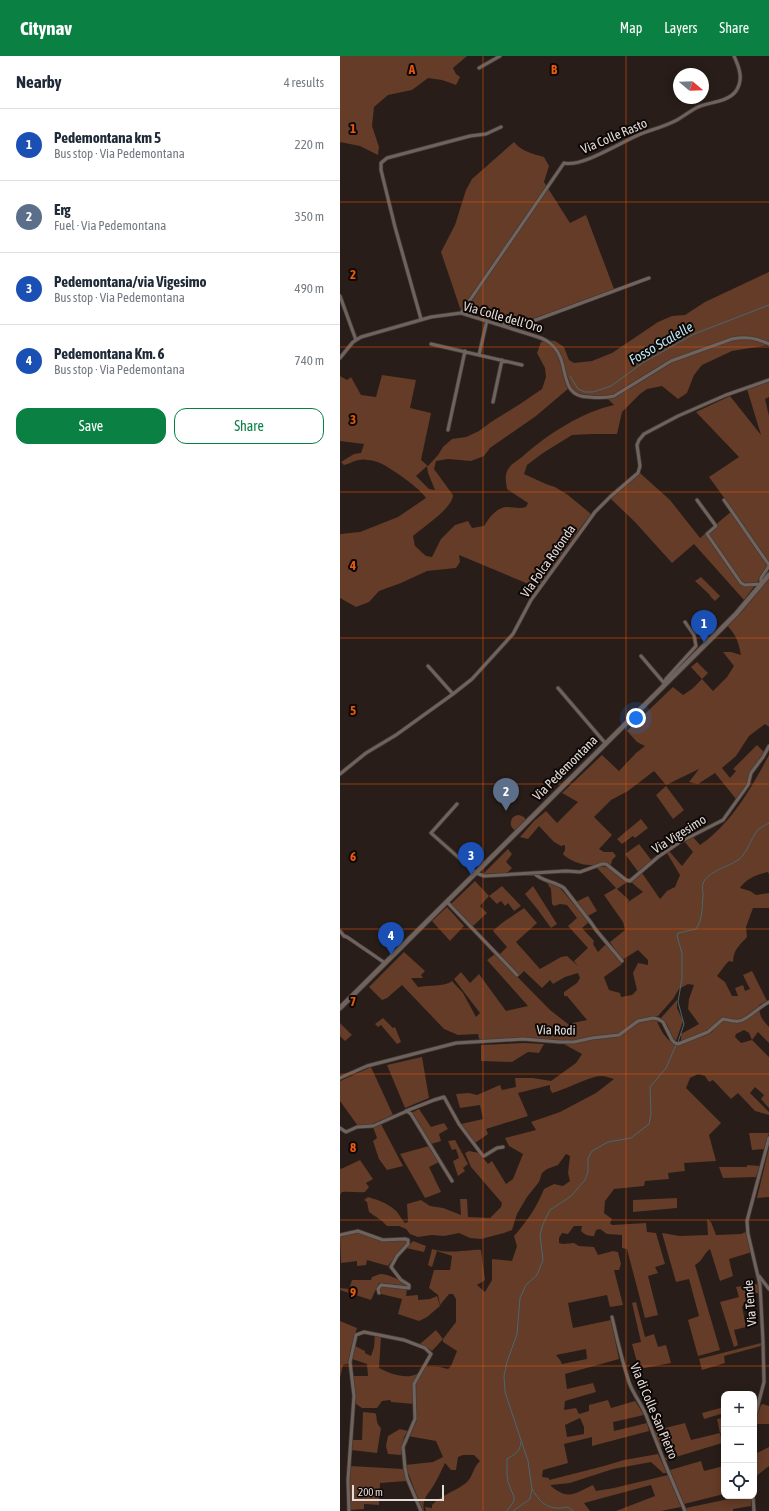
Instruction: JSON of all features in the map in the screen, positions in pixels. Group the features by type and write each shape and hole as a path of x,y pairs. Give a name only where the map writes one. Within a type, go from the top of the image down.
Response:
{"street":[{"path":"479,68 500,56"},
{"name":"Via Colle Rasto","path":"461,313 564,163 571,163 590,158 642,133 676,120 698,107 728,98 736,90 740,81 740,72 734,56"},
{"path":"421,319 394,227 380,166 387,158 470,136 490,133 501,127"},
{"path":"494,322 507,325 530,322 649,278"},
{"path":"340,296 356,340"},
{"name":"Via Colle dell'Oro","path":"340,358 356,340 395,326 421,319 461,313 494,322 535,336 550,343 556,350 570,388 575,394 582,397 607,398 614,396 671,361 732,339 750,337 769,344"},
{"path":"479,355 487,320"},
{"path":"432,344 522,365"},
{"path":"448,430 465,351"},
{"path":"493,402 502,360"},
{"name":"Via Folca Rotonda","path":"340,774 366,753 396,735 472,679 513,634 531,600 595,512 638,473 640,466 637,445 644,434 678,416 726,395 769,380"},
{"path":"697,500 716,526 707,534 738,580 745,585 761,584 761,578 769,566 724,500"},
{"name":"Via Pedemontana","path":"340,1008 736,614 769,575"},
{"path":"641,656 663,685 696,646 694,635 685,622"},
{"path":"428,666 453,694"},
{"path":"558,688 606,744"},
{"name":"Via Vigesimo","path":"476,873 484,876 566,871 580,872 606,864 626,880 630,881 658,857 680,842 723,820 748,785 751,773 769,746"},
{"path":"457,804 431,833 476,873"},
{"path":"534,873 547,882 564,888 622,961"},
{"path":"446,902 517,974"},
{"path":"340,931 344,936 385,963"},
{"name":"Via Rodi","path":"340,1078 372,1065 456,1043 523,1039 574,1042 592,1038 620,1035 638,1021 653,1018 663,1022 671,1038 676,1043 683,1042 708,1032 723,1019 734,1021 744,1020 756,1009 769,1002"},
{"path":"340,1128 346,1132 357,1127 373,1126 406,1111 444,1097 459,1124 483,1156 497,1148 503,1147"},
{"path":"406,1111 411,1114 452,1182"},
{"name":"Via Tende","path":"757,1409 764,1382 761,1304 758,1275 748,1234 747,1221 769,1138"},
{"path":"340,1235 358,1231 383,1240 408,1240 408,1244 397,1256 391,1267 401,1280 409,1285 409,1288 381,1285 378,1289 379,1293"},
{"path":"758,1275 769,1289"},
{"name":"Via di Colle San Pietro","path":"612,1317 622,1361 631,1388 645,1413 654,1439 684,1511"},
{"path":"349,1511 348,1480 354,1396 350,1362 356,1335 364,1332 417,1344 425,1348 431,1354 414,1384 415,1419 403,1447 404,1468 422,1511"},
{"path":"753,1499 754,1511"}],"shaded area":[{"path":"340,56 467,56 453,68 456,74 460,77 456,85 442,80 428,78 412,90 388,95 374,107 372,126 379,147 378,155 360,146 340,142"},
{"path":"514,142 524,150 544,157 549,166 544,182 570,223 586,215 614,289 524,322 502,321 460,308 441,252 455,225 466,190 472,179"},
{"path":"769,272 769,345 732,351 702,365 694,375 687,393 678,399 662,386 647,389 622,412 617,434 572,435 527,465 524,474 555,487 568,495 591,514 538,588 459,555 460,562 456,568 427,571 379,591 369,602 356,607 340,598 340,534 360,532 398,517 426,498 406,480 380,463 358,460 344,465 341,462 354,454 361,453 364,444 340,441 340,376 347,380 351,377 361,395 376,397 382,375 416,380 410,408 431,413 421,460 428,466 443,447 452,439 466,437 479,431 542,389 546,377 545,368 537,353 541,342 545,340 555,341 564,347 569,360 574,363 592,361 612,353 658,322 672,316 685,315 705,302","holes":["569,388 582,397 607,398 614,405 602,408 578,418 554,432 510,466 506,475 507,489 528,503 526,507 506,507 499,509 484,526 472,528 468,521 455,525 441,539 432,557 426,556 415,546 413,536 437,517 452,500 453,495 434,469 436,461 448,459 471,461 484,456 490,448 536,416","427,466 428,473 435,490 429,489 416,476"]},
{"path":"769,382 769,397 765,399 769,416 769,567 744,600 694,544 672,563 635,522 611,499 640,473 670,500 700,538 733,510 709,477 739,457 696,412 730,396 761,435 747,389"},
{"path":"701,577 720,596 715,601 695,581"},
{"path":"769,579 769,727 765,724 749,736 736,756 722,768 730,778 736,771 733,769 757,745 764,752 750,772 747,785 736,799 715,773 698,784 689,782 699,769 666,785 654,771 628,791 611,800 594,817 612,835 599,849 604,852 613,852 616,856 612,860 611,865 602,863 586,865 571,860 563,854 565,845 561,846 554,842 539,826 528,839 520,837 534,821 546,811 557,823 578,802 562,793 602,755 619,771 645,746 637,742 627,731 673,687 683,695 692,689 702,679 713,691 727,677 734,666 723,652 731,652 741,655 736,638 726,624 736,614 739,615"},
{"path":"697,662 708,673 702,679 691,667"},
{"path":"769,755 769,874 768,872 752,877 740,888 750,891 756,895 769,893 769,908 753,908 746,927 747,937 735,951 733,962 729,961 717,976 725,982 732,996 738,996 735,988 743,985 745,991 750,989 743,975 752,971 767,1001 759,1005 761,1017 769,1027 769,1043 758,1032 752,1040 769,1057 769,1108 761,1099 764,1095 755,1087 750,1093 769,1112 769,1115 755,1111 738,1093 731,1099 713,1080 709,1082 705,1076 698,1074 690,1078 686,1088 721,1123 709,1135 716,1161 684,1163 685,1171 668,1173 669,1179 645,1181 644,1186 614,1189 605,1201 604,1213 612,1219 610,1223 612,1225 646,1223 647,1232 656,1233 665,1264 655,1267 658,1273 648,1276 658,1315 645,1318 627,1249 622,1248 622,1235 607,1234 600,1229 596,1230 594,1236 588,1235 581,1231 582,1226 574,1226 568,1234 562,1233 559,1238 559,1243 574,1243 579,1246 594,1247 598,1255 613,1251 618,1252 621,1264 619,1270 614,1270 623,1305 610,1307 607,1295 568,1303 573,1328 611,1320 619,1359 565,1374 567,1389 593,1383 596,1392 565,1401 564,1410 576,1408 579,1414 589,1411 589,1405 608,1400 611,1408 635,1401 644,1415 613,1422 614,1431 647,1423 649,1431 592,1446 592,1437 564,1444 568,1463 543,1470 542,1477 549,1478 549,1480 624,1460 658,1454 667,1473 663,1473 651,1462 613,1469 570,1483 551,1486 557,1491 572,1494 593,1485 596,1491 668,1475 681,1507 661,1511 616,1511 655,1496 651,1485 584,1503 590,1511 426,1511 425,1507 432,1508 432,1505 462,1486 470,1478 480,1461 474,1455 463,1455 458,1457 456,1470 451,1470 445,1463 435,1483 426,1496 423,1511 405,1465 433,1462 443,1457 436,1441 408,1436 416,1420 414,1404 391,1402 390,1400 382,1401 377,1408 362,1408 356,1404 352,1376 368,1376 367,1364 352,1359 355,1346 371,1356 374,1347 375,1334 381,1336 379,1368 403,1376 415,1375 424,1367 436,1366 448,1369 451,1366 457,1351 443,1342 443,1339 456,1322 456,1299 453,1294 449,1294 440,1305 438,1295 429,1288 434,1270 450,1270 452,1256 437,1251 432,1267 428,1265 432,1249 450,1252 481,1250 485,1280 477,1285 485,1292 492,1280 492,1259 512,1261 517,1246 514,1236 531,1214 544,1189 554,1184 563,1186 570,1181 568,1173 570,1156 566,1154 558,1165 547,1169 542,1173 539,1182 527,1197 517,1214 512,1230 481,1239 470,1238 459,1233 444,1236 432,1235 418,1237 410,1234 406,1229 399,1226 387,1226 369,1212 367,1202 364,1200 368,1197 386,1204 396,1211 405,1223 408,1222 407,1204 421,1200 430,1206 443,1208 461,1215 460,1199 467,1199 468,1217 490,1218 501,1207 502,1203 471,1167 465,1153 469,1151 479,1153 488,1164 492,1161 506,1184 513,1179 523,1154 509,1146 505,1138 536,1130 531,1122 560,1112 596,1093 614,1079 603,1076 596,1077 552,1093 550,1085 518,1093 528,1116 486,1129 488,1134 475,1143 461,1124 483,1119 480,1105 460,1108 456,1094 469,1093 477,1095 500,1085 502,1090 516,1087 515,1078 533,1078 551,1081 576,1063 582,1054 560,1042 523,1039 480,1042 478,1034 458,1035 444,1029 402,985 387,998 382,1000 369,987 404,952 425,971 421,975 423,978 411,978 418,987 440,985 452,981 463,993 476,1017 480,1013 454,979 461,972 470,983 479,974 506,1011 528,1006 487,960 495,954 550,1010 568,1024 587,1020 567,996 564,996 564,992 577,983 580,978 578,973 565,977 553,984 550,980 542,988 524,971 519,976 499,955 507,947 493,931 524,908 537,923 516,942 540,969 561,957 567,956 578,966 574,961 588,948 568,926 577,918 567,905 560,904 554,906 552,904 551,889 547,883 557,885 589,922 582,928 594,941 593,944 598,952 606,944 622,964 604,977 609,990 620,993 621,997 632,995 637,990 633,973 638,963 648,965 648,960 638,950 622,960 610,942 625,930 623,922 604,895 616,888 596,867 600,866 608,868 616,872 627,882 617,889 629,900 628,902 643,892 631,882 642,873 660,899 667,891 675,887 680,875 667,853 669,851 682,866 693,852 684,841 693,837 700,845 722,826 748,792","holes":["688,984 694,985 689,999 688,1009 699,1024 681,1034 681,1041 704,1032 714,1026 713,1031 709,1034 678,1045 674,1044 667,1038 658,1025 656,1016 658,1016 673,999 679,989","744,1030 749,1033 752,1040 741,1043 735,1037 736,1034","586,1349 587,1359 562,1364 556,1355","580,1418 584,1427 584,1434 567,1437 565,1425"]},
{"path":"666,786 684,810 673,819 656,795"},
{"path":"519,815 524,817 526,820 515,831 511,826 512,818"},
{"path":"641,819 648,828 635,838 633,836 622,844 617,839"},
{"path":"639,844 652,861 639,873 625,854"},
{"path":"508,849 512,854 506,862 512,868 507,873 483,874"},
{"path":"475,881 489,896 480,906 487,913 472,927 451,904"},
{"path":"502,886 521,906 514,911 508,903 505,906 501,901 497,904 489,896"},
{"path":"533,886 557,924 551,928 525,894"},
{"path":"588,896 597,911 588,916 576,902"},
{"path":"447,907 464,926 450,941 432,921"},
{"path":"677,1000 677,1008 683,1021 676,1041 666,1023 661,1018"},
{"path":"383,1018 393,1028 395,1027 401,1042 397,1044 381,1025 378,1027 375,1024"},
{"path":"340,1023 352,1035 345,1041 340,1036"},
{"path":"524,1043 544,1044 539,1053 528,1052 512,1062 481,1061 481,1045"},
{"path":"422,1057 429,1098 405,1108 387,1065"},
{"path":"371,1067 393,1115 370,1125 358,1126 340,1101 340,1081"},
{"path":"419,1109 431,1127 444,1123 448,1129 439,1134 441,1141 431,1144 411,1113"},
{"path":"381,1124 403,1166 387,1170 379,1159 373,1141 377,1138 373,1127"},
{"path":"749,1133 769,1133 764,1149 752,1150"},
{"path":"455,1140 468,1164 463,1168 465,1171 458,1176 453,1161 459,1158 456,1149 452,1150 448,1141"},
{"path":"429,1146 439,1162 429,1167 441,1192 425,1198 400,1154"},
{"path":"769,1148 769,1197 757,1198"},
{"path":"360,1160 373,1179 366,1183 369,1187 365,1192 342,1192 340,1195 340,1168 341,1169"},
{"path":"747,1165 760,1166 756,1177 723,1178 719,1167 747,1167"},
{"path":"677,1198 677,1208 633,1212 633,1200"},
{"path":"707,1219 711,1222 716,1235 741,1234 746,1232 752,1252 729,1259 733,1276 720,1281 710,1249 700,1262 695,1265 720,1350 698,1356 688,1320 699,1316 689,1279 676,1282 662,1233 680,1236 708,1235"},
{"path":"356,1233 383,1240 407,1242 388,1266 367,1260 366,1265 357,1266 357,1261 341,1263 340,1237"},
{"path":"413,1241 426,1246 424,1252 406,1248"},
{"path":"380,1274 394,1278 408,1286 379,1283 371,1300 340,1290 340,1288 349,1289 352,1280 371,1280 372,1277"},
{"path":"758,1284 759,1293 748,1294 749,1304 742,1306 746,1327 734,1330 738,1345 734,1347 720,1302 739,1297 736,1287"},
{"path":"385,1285 407,1289 406,1296 418,1295 418,1300 430,1299 437,1296 440,1306 427,1317 419,1321 398,1314 402,1299 381,1294 380,1289"},
{"path":"636,1302 645,1337 654,1334 658,1347 666,1345 671,1363 639,1369 632,1344 641,1342 632,1303"},
{"path":"340,1321 357,1328 348,1364 343,1365 340,1378"},
{"path":"436,1330 443,1339 432,1351 420,1344"},
{"path":"761,1343 761,1346 724,1356 725,1363 702,1370 699,1359"},
{"path":"763,1404 769,1406 769,1424 757,1424 757,1416 761,1405"},
{"path":"721,1408 721,1414 704,1419 702,1413"},
{"path":"363,1412 376,1414 377,1423 381,1428 377,1453 351,1450 352,1440 362,1440"},
{"path":"721,1418 721,1427 721,1433 717,1419"},
{"path":"685,1423 691,1440 720,1433 721,1443 666,1460 665,1458 673,1454 671,1445 660,1447 653,1431"},
{"path":"400,1429 408,1431 404,1437 401,1455 388,1454 386,1446 388,1436"},
{"path":"769,1447 769,1466 757,1475 757,1463 757,1453"},
{"path":"701,1461 704,1471 721,1467 721,1495 684,1504 670,1470"},
{"path":"350,1466 403,1469 407,1481 380,1483 379,1505 364,1504 364,1509 350,1510"},
{"path":"729,1499 751,1499 751,1506 733,1509 733,1511 687,1511 686,1508"}],"waterway":[{"name":"Fosso Scalelle","path":"570,376 578,389 585,392 593,392 611,386 644,362 694,334 769,305"},
{"path":"678,1042 684,1024 678,1002 682,978 682,953 677,936 678,933 696,929 702,913 702,887 708,876 738,860 747,850 758,830 769,823"},
{"path":"513,1511 530,1499 532,1489 528,1461 505,1392 504,1376 507,1362 517,1334 520,1298 526,1285 537,1275 543,1260 540,1235 543,1224 550,1210 571,1196 585,1180 588,1172 588,1158 592,1151 608,1142 631,1138 649,1124 651,1114 650,1087 666,1068 676,1045"},
{"path":"507,1511 514,1501 514,1497 508,1482 507,1459 515,1454 521,1442"},
{"path":"532,1489 539,1499 546,1505 556,1508 568,1507 573,1511"}],"place":[{"name":"Pedemontana km 5","path":"704,643"},
{"name":"Erg","path":"506,811"},
{"name":"Pedemontana/via Vigesimo","path":"471,875"},
{"name":"Pedemontana Km. 6","path":"391,955"}]}
